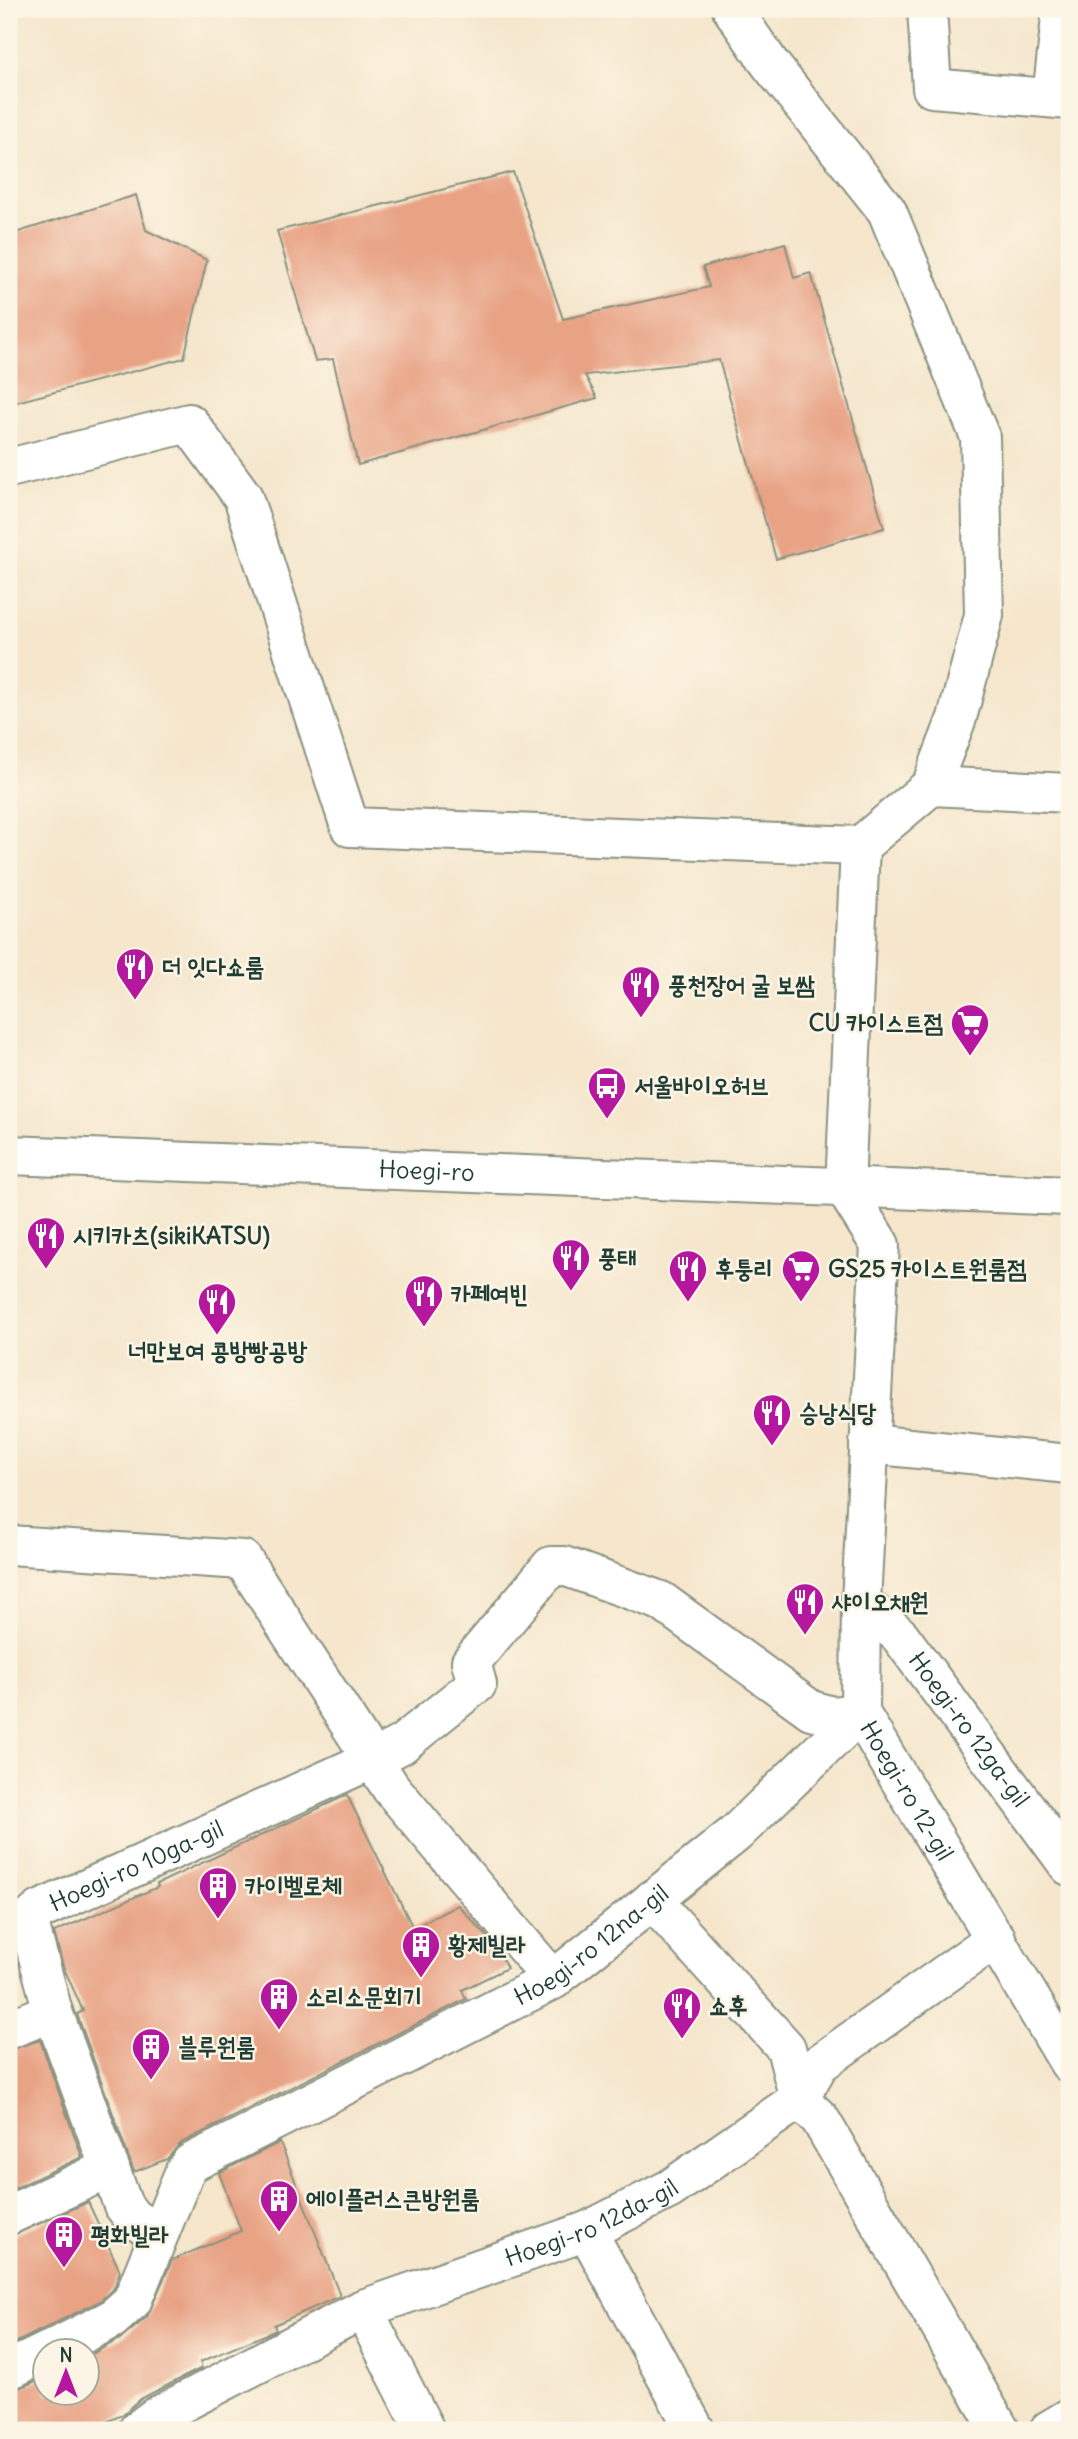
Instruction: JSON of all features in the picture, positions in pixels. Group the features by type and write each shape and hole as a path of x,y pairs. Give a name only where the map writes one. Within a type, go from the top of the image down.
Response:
{"street":[{"path":"9,468 189,423 243,497 350,827 860,846 931,786 957,718 984,615 980,437 887,211 770,64 732,9"},
{"path":"927,9 932,88 1061,98 1062,9"},
{"path":"931,786 1069,793"},
{"path":"845,1189 860,846"},
{"name":"Hoegi-ro","path":"9,1155 1069,1196"},
{"name":"Hoegi-ro 12-gil","path":"845,1189 880,1245 861,1602 860,1713 1069,2063"},
{"path":"869,1444 1069,1464"},
{"path":"9,1545 243,1560 391,1788 553,1980"},
{"name":"Hoegi-ro 10ga-gil","path":"158,2234 133,2218 123,2205 53,2012 30,1927 33,1916 40,1910 402,1744 474,1686 471,1662 551,1566 564,1566 661,1601 811,1710 832,1716 860,1713"},
{"name":"Hoegi-ro 12ga-gil","path":"861,1602 900,1636 1066,1859"},
{"name":"Hoegi-ro 12na-gil","path":"73,2338 124,2311 132,2301 184,2173 201,2157 553,1980 735,1834 860,1713"},
{"path":"652,1900 786,2048 799,2099 820,2119 1000,2430"},
{"name":"Hoegi-ro 12da-gil","path":"138,2430 155,2417 363,2309 587,2231 670,2189 799,2099 820,2064 996,1938"},
{"path":"9,2029 53,2012"},
{"path":"9,2215 110,2168"},
{"path":"587,2231 695,2430"},
{"path":"363,2309 425,2430"},
{"name":"Hoegi-ro 12na-gil","path":"9,2370 32,2359"},
{"path":"1049,2430 1069,2418"}],"building":[{"path":"513,172 563,319 709,287 703,267 785,243 794,278 811,273 884,528 776,559 719,360 585,375 597,398 358,465 333,359 315,361 277,231"},
{"path":"136,195 146,230 207,260 184,358 9,404 9,235"},
{"path":"347,1795 413,1928 458,1905 496,1946 507,1968 462,1990 466,1999 181,2143 167,2159 134,2172 77,2014 83,2011 63,1966 54,1932 158,1887 157,1884"},
{"path":"40,2040 82,2157 9,2191 9,2050"},
{"path":"280,2142 340,2296 274,2325 276,2330 200,2362 202,2368 142,2398 122,2415 89,2430 9,2430 9,2392 32,2383 32,2408 102,2408 102,2349 122,2338 147,2317 172,2260 241,2231 219,2173"},
{"name":"평화빌라","path":"88,2202 120,2271 114,2288 100,2301 9,2346 9,2237"}],"place":[{"name":"더 잇다쇼룸","path":"135,1001"},
{"name":"풍천장어 굴 보쌈","path":"641,1019"},
{"name":"CU 카이스트점","path":"970,1057"},
{"name":"서울바이오허브","path":"607,1120"},
{"name":"시키카츠(sikiKATSU)","path":"46,1270"},
{"name":"풍태","path":"571,1292"},
{"name":"후퉁리","path":"688,1303"},
{"name":"GS25 카이스트원룸점","path":"801,1303"},
{"name":"카페여빈","path":"424,1328"},
{"name":"너만보여 콩방빵공방","path":"217,1336"},
{"name":"승낭식당","path":"772,1447"},
{"name":"샤이오채원","path":"805,1636"},
{"name":"카이벨로체","path":"218,1920"},
{"name":"황제빌라","path":"421,1979"},
{"name":"소리소문회기","path":"279,2031"},
{"name":"쇼후","path":"682,2040"},
{"name":"블루원룸","path":"151,2081"},
{"name":"에이플러스큰방원룸","path":"279,2233"},
{"name":"평화빌라","path":"64,2269"}]}
